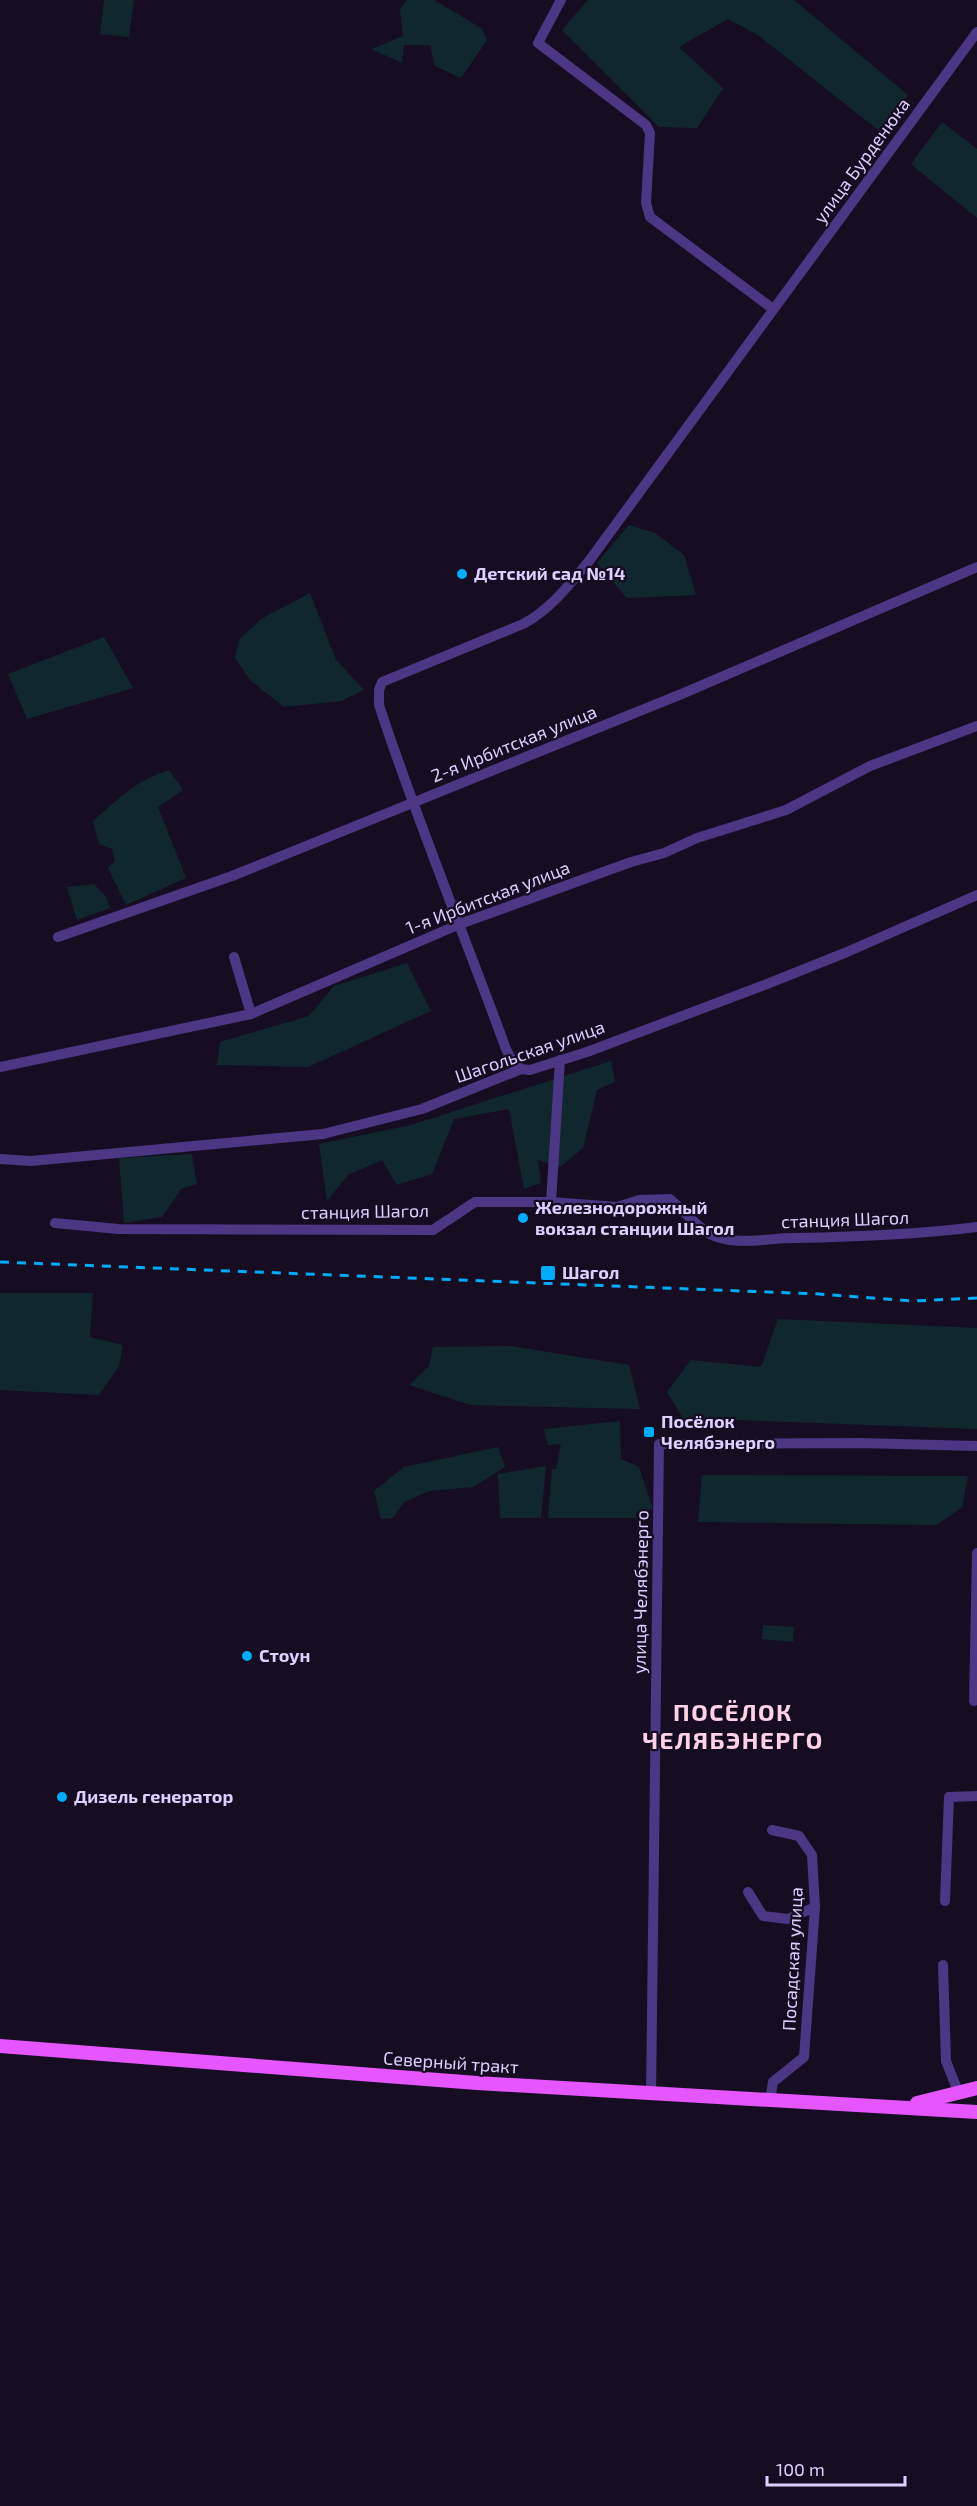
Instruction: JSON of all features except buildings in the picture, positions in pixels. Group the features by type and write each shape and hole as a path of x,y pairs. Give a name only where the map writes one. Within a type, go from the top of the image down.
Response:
{"main road":[{"name":"Северный тракт","path":"0,2046 651,2095 977,2112"},
{"name":"Северный тракт","path":"900,2107 977,2088"}],"street":[{"path":"520,1069 512,1061 506,1049 460,924 411,803 379,705 379,690 382,682 523,624 553,603 589,561 773,309 650,217 646,203 650,134 646,125 538,43 561,0"},
{"name":"улица Бурденюка","path":"773,309 977,32"},
{"name":"2-я Ирбитская улица","path":"58,937 232,876 684,693 977,567"},
{"name":"1-я Ирбитская улица","path":"0,1067 251,1014 460,924 631,862 664,853 697,838 786,810 870,766 977,726"},
{"name":"Шагольская улица","path":"0,1159 31,1161 323,1134 422,1109 520,1069 530,1070 560,1060 847,952 977,895"},
{"path":"234,957 251,1014"},
{"path":"551,1202 560,1060"},
{"name":"станция Шагол","path":"55,1223 118,1229 434,1230 475,1202 551,1202 617,1207 639,1200 670,1199 708,1233 751,1242 792,1238 841,1239 920,1234 977,1227"},
{"name":"улица Челябэнерго","path":"651,2095 659,1444 861,1443 977,1446"},
{"path":"974,1701 977,1553"},
{"path":"945,1900 949,1797 977,1796"},
{"name":"Посадская улица","path":"770,2100 772,2082 804,2057 814,1907 812,1855 799,1836 772,1830"},
{"path":"748,1892 763,1916 788,1919 814,1907"},
{"path":"943,1965 946,2061 959,2094"}],"green space":[{"path":"104,0 134,0 129,37 100,34"},
{"path":"407,0 434,0 481,28 487,40 461,78 435,66 430,45 404,45 402,63 372,49 403,36 400,9"},
{"path":"588,0 794,0 908,95 878,130 758,35 728,19 679,47 723,88 697,128 659,127 562,30"},
{"path":"942,122 977,149 977,218 911,164"},
{"path":"629,525 655,533 684,555 696,595 627,598 597,563"},
{"path":"310,593 336,660 364,690 341,701 284,707 251,681 235,658 239,640 261,619"},
{"path":"104,637 133,688 27,719 8,674"},
{"path":"169,770 183,790 158,807 186,878 126,905 108,868 115,861 112,849 99,844 93,821 136,785"},
{"path":"94,884 106,897 110,908 77,920 67,887"},
{"path":"407,963 431,1011 308,1067 217,1065 220,1042 309,1016 334,986"},
{"path":"611,1061 615,1082 597,1090 583,1148 560,1167 538,1160 541,1183 524,1189 509,1109 454,1119 432,1174 397,1185 382,1160 348,1175 327,1201 319,1144 411,1125"},
{"path":"192,1154 197,1184 181,1189 162,1217 124,1223 119,1158"},
{"path":"0,1293 93,1293 90,1337 123,1345 119,1366 99,1395 0,1390"},
{"path":"778,1319 977,1328 977,1429 683,1418 667,1392 691,1360 761,1367"},
{"path":"510,1346 629,1365 640,1409 470,1405 409,1385 429,1366 433,1347"},
{"path":"620,1421 621,1459 639,1467 653,1509 636,1513 636,1518 548,1518 552,1469 556,1469 561,1444 548,1445 544,1429"},
{"path":"498,1447 505,1467 473,1487 429,1491 404,1502 393,1518 381,1519 374,1491 404,1467"},
{"path":"546,1466 541,1518 500,1518 498,1474"},
{"path":"702,1475 968,1476 962,1508 936,1525 698,1522"},
{"path":"763,1625 794,1627 793,1642 762,1639"}],"railway":[{"path":"0,1262 819,1294 913,1301 977,1298"}],"place":[{"name":"Детский сад №14","path":"462,574"},
{"name":"Железнодорожный вокзал станции Шагол","path":"523,1218"},
{"name":"Шагол","path":"548,1273"},
{"name":"Посёлок Челябэнерго","path":"649,1432"},
{"name":"Стоун","path":"247,1656"},
{"name":"Дизель генератор","path":"62,1797"}],"district":[{"name":"ПОСЁЛОК ЧЕЛЯБЭНЕРГО","path":"733,1727"}]}
